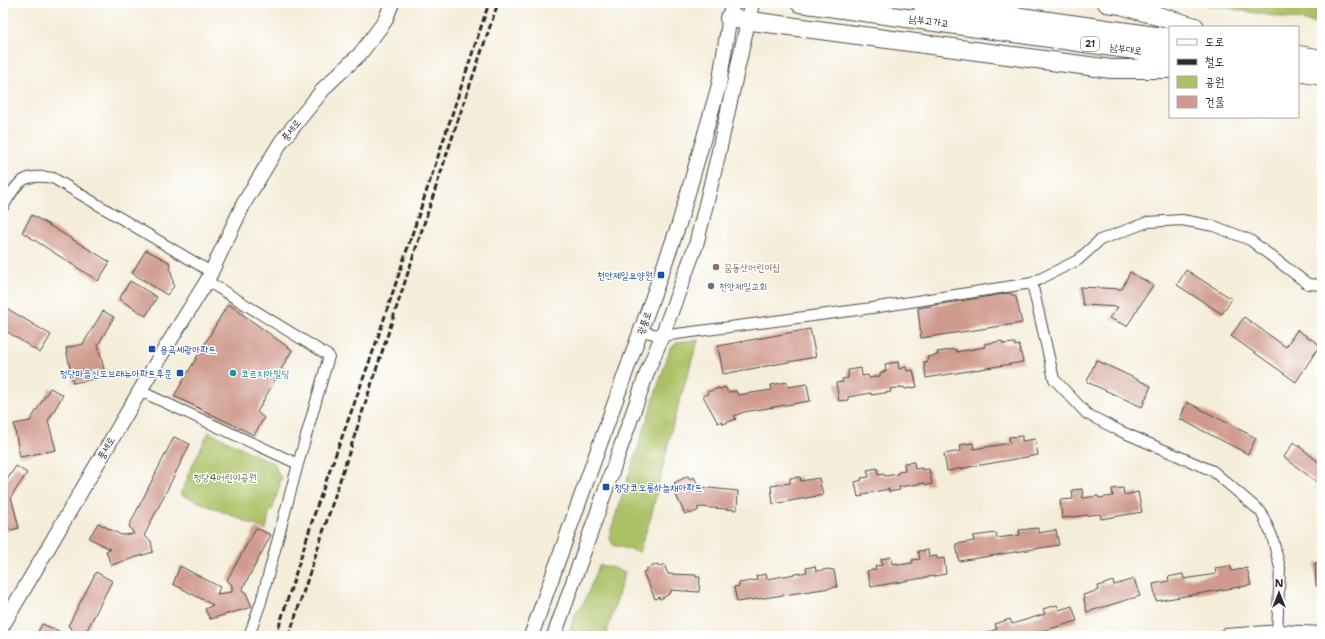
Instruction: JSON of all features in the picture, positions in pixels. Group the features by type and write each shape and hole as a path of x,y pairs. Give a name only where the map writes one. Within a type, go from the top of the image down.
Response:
{"highway":[{"name":"남부고가교","path":"800,3 1011,25"},
{"name":"남부고가교","path":"921,3 1011,25"},
{"path":"1107,3 1121,5 1192,26"},
{"path":"731,11 749,21 1111,69 1169,69"},
{"name":"남부대로","path":"1011,25 1169,38"},
{"name":"남부대로","path":"1011,25 1169,55"},
{"path":"1299,56 1321,67"},
{"path":"1299,72 1321,67"}],"main road":[{"name":"풍세로","path":"3,625 158,360 209,277 244,203 281,142 326,86 360,54 385,20 392,3"},
{"path":"554,636 648,370 696,245 752,3"},
{"name":"광풍로","path":"531,636 679,224 719,85 731,11"},
{"path":"1226,636 1322,634"}],"street":[{"path":"3,207 17,184 27,177 39,176 53,178 209,277 329,356 261,602 249,636"},
{"path":"641,331 662,336 872,308 1032,283 1078,260 1100,240 1148,222 1182,220 1214,226 1250,240 1308,284 1322,285"},
{"path":"1032,283 1054,379 1086,414 1120,431 1213,471 1260,512 1272,536 1280,568 1278,634"},
{"path":"140,391 298,464"}],"green space":[{"path":"1197,3 1322,3 1322,24"},
{"path":"698,340 674,420 651,517 639,552 613,545 609,536 670,349 678,342"},
{"name":"청당4어린이공원","path":"209,432 275,464 277,472 282,479 279,480 280,484 272,511 270,510 266,530 180,494 188,478 187,476"},
{"path":"599,566 607,566 625,572 606,636 568,636 575,614 584,602"}],"building":[{"path":"32,215 110,262 98,281 22,232"},
{"path":"146,250 169,262 174,286 167,295 132,273"},
{"path":"1186,270 1232,299 1222,314 1177,285"},
{"path":"1130,272 1153,285 1127,326 1109,318 1118,307 1083,305 1080,287 1122,289"},
{"path":"130,281 157,297 146,316 119,299"},
{"path":"1009,293 1016,297 1022,323 921,338 918,308"},
{"name":"코르지아빌딩","path":"228,304 292,350 257,412 264,418 254,435 174,396"},
{"path":"3,306 51,335 40,353 3,329"},
{"path":"103,311 114,317 98,345 106,377 73,383 66,348 83,344"},
{"path":"1244,317 1286,347 1297,330 1320,345 1296,382 1231,336"},
{"path":"810,329 816,357 723,374 718,346"},
{"path":"1002,341 1003,344 1015,343 1015,346 1019,345 1023,362 926,378 924,362 928,361 927,357 938,355 937,352 956,349 956,352 985,347 984,344"},
{"path":"1096,360 1151,386 1142,407 1087,382"},
{"path":"898,362 899,369 906,367 907,371 913,370 917,387 890,389 891,392 871,395 871,393 848,397 848,400 839,401 836,383 843,382 842,379 848,378 848,370 861,368 862,376 868,375 869,378 880,376 880,373 886,371 885,364"},
{"path":"787,382 788,387 807,384 810,401 744,412 734,416 736,419 723,424 722,421 718,423 703,396 708,394 707,392 725,387 728,392 736,391 738,395 772,390 771,385"},
{"path":"50,388 63,395 48,421 56,450 20,457 14,424 30,421"},
{"path":"1187,402 1256,438 1248,454 1180,419"},
{"path":"1022,436 1022,441 1035,439 1038,455 947,471 944,454 961,451 960,445 973,443 974,449 1010,443 1009,437"},
{"path":"174,437 190,444 144,536 151,541 153,552 111,565 106,551 110,549 89,538 98,523 121,535 134,534 129,526"},
{"path":"1294,442 1322,465 1322,486 1284,457"},
{"path":"914,462 915,469 929,469 932,484 926,485 925,483 899,487 900,490 889,492 889,489 863,494 863,496 858,497 855,482 862,480 861,478 869,477 867,470 877,468 878,475 884,474 885,476 898,474 898,472 905,471 904,463"},
{"path":"16,466 27,473 11,497 19,528 3,532 3,486"},
{"path":"688,476 690,479 694,477 699,487 738,491 737,510 701,507 697,508 699,510 690,514 689,512 685,514 672,487 675,486 674,483"},
{"path":"800,477 801,481 819,478 823,495 773,504 771,486 790,483 790,478"},
{"path":"1123,488 1124,495 1138,492 1142,512 1101,519 1100,514 1062,518 1060,500 1073,499 1072,490 1082,489 1083,498 1098,496 1099,498 1113,496 1112,489"},
{"path":"256,528 271,535 242,590 246,593 252,607 210,619 205,609 213,605 173,584 180,566 220,587 217,594 232,592 232,585 227,580"},
{"path":"1038,528 1038,533 1056,530 1059,545 959,561 956,544 974,541 973,536 996,533 997,538 1020,535 1019,530"},
{"path":"928,550 929,557 937,556 937,559 944,558 946,574 871,587 867,571 876,569 875,566 882,565 881,559 891,557 892,564 898,563 898,565 913,563 912,560 920,559 918,551"},
{"path":"1315,563 1322,563 1322,586 1316,586"},
{"path":"658,564 659,567 664,564 668,574 696,575 696,577 700,577 699,592 671,590 671,593 668,595 660,599 659,597 655,599 643,572 646,571 646,569"},
{"path":"815,566 816,571 830,569 834,570 837,587 737,602 734,587 739,586 739,583 757,580 756,576 766,574 767,579 807,572 806,568"},
{"path":"1230,566 1232,571 1247,568 1251,585 1156,601 1153,584 1169,581 1168,577 1183,574 1184,579 1216,574 1215,568"},
{"path":"96,572 112,581 84,636 66,636 71,634 71,628 68,626"},
{"path":"1134,579 1140,596 1087,612 1083,595 1099,590 1098,586 1113,581 1114,585"},
{"path":"1057,605 1059,610 1072,606 1077,621 1026,636 980,635 997,629 995,624 1010,619 1012,624 1045,614 1043,609"},
{"path":"42,624 59,631 57,636 36,636"}],"railway":[{"path":"276,636 317,506 375,346 489,3"},
{"path":"289,636 456,126 498,3"}],"place":[{"name":"꿈동산어린이집","path":"716,267"},
{"name":"천안제일요양원","path":"661,275"},
{"name":"천안제일교회","path":"711,286"},
{"name":"용곡세광아파트","path":"152,349"},
{"name":"청당마을신도브래뉴아파트후문","path":"180,373"},
{"name":"코르지아빌딩","path":"233,373"},
{"name":"청당코오롱하늘채아파트","path":"606,487"}]}
